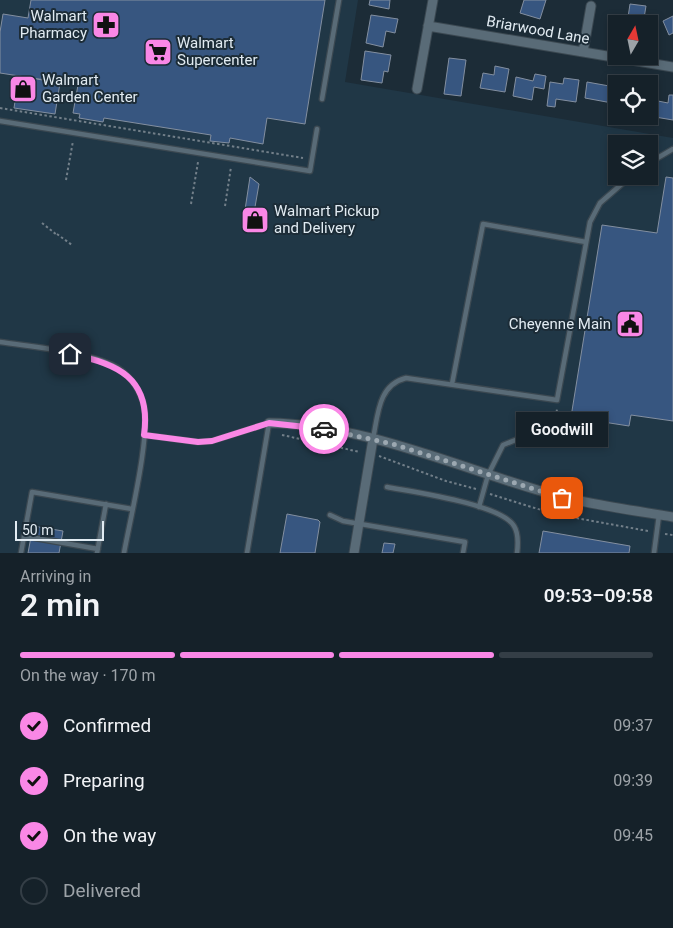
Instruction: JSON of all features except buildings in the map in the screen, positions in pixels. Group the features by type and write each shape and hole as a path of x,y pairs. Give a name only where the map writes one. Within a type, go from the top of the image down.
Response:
{"street":[{"path":"417,89 433,0"},
{"path":"583,52 591,6"},
{"name":"Briarwood Lane","path":"428,26 673,67"},
{"path":"268,427 326,430 373,439 562,498 673,517"},
{"path":"354,553 373,439"}],"lane":[{"path":"322,98 338,0"},
{"path":"0,121 310,171 317,129"},
{"path":"658,158 673,149"},
{"path":"373,439 385,390 392,384 406,378 557,400 590,222 600,203 621,185"},
{"path":"452,384 484,224 586,242"},
{"path":"0,342 84,356 115,366 128,376 137,387 143,402 144,435 124,553"},
{"path":"144,435 198,442 212,441 268,427 247,553"},
{"path":"479,507 488,475 496,456 507,442 518,439 545,442"},
{"path":"387,487 452,499 479,507 511,522 518,535 517,553"},
{"path":"21,553 32,492 132,509"},
{"path":"24,536 98,551 106,504"},
{"path":"330,515 343,521 465,542 463,553"},
{"path":"654,553 659,515"}],"path":[{"path":"0,108 312,159"},
{"path":"66,180 73,140"},
{"path":"191,204 198,161"},
{"path":"225,206 231,166"},
{"path":"42,223 72,245"},
{"path":"555,432 557,400"},
{"path":"268,427 358,452"},
{"path":"388,459 466,487"},
{"path":"499,498 554,514 644,530"},
{"path":"667,534 673,535"}],"shaded area":[{"path":"0,0 358,0 345,82 655,135 608,135 608,185 658,185 658,135 673,138 673,553 0,553"}],"way so far":[{"path":"324,429 393,444 562,498"}],"place":[{"name":"Walmart Pharmacy","path":"106,25"},
{"name":"Walmart Supercenter","path":"158,52"},
{"name":"Walmart Garden Center","path":"23,89"},
{"name":"Walmart Pickup and Delivery","path":"255,220"},
{"name":"Cheyenne Main","path":"630,324"},
{"name":"Goodwill","path":"562,498"}],"route":[{"path":"70,354 103,361 115,366 128,376 137,387 143,402 145,416 144,435 198,442 212,441 265,423 283,423 324,429"}]}
